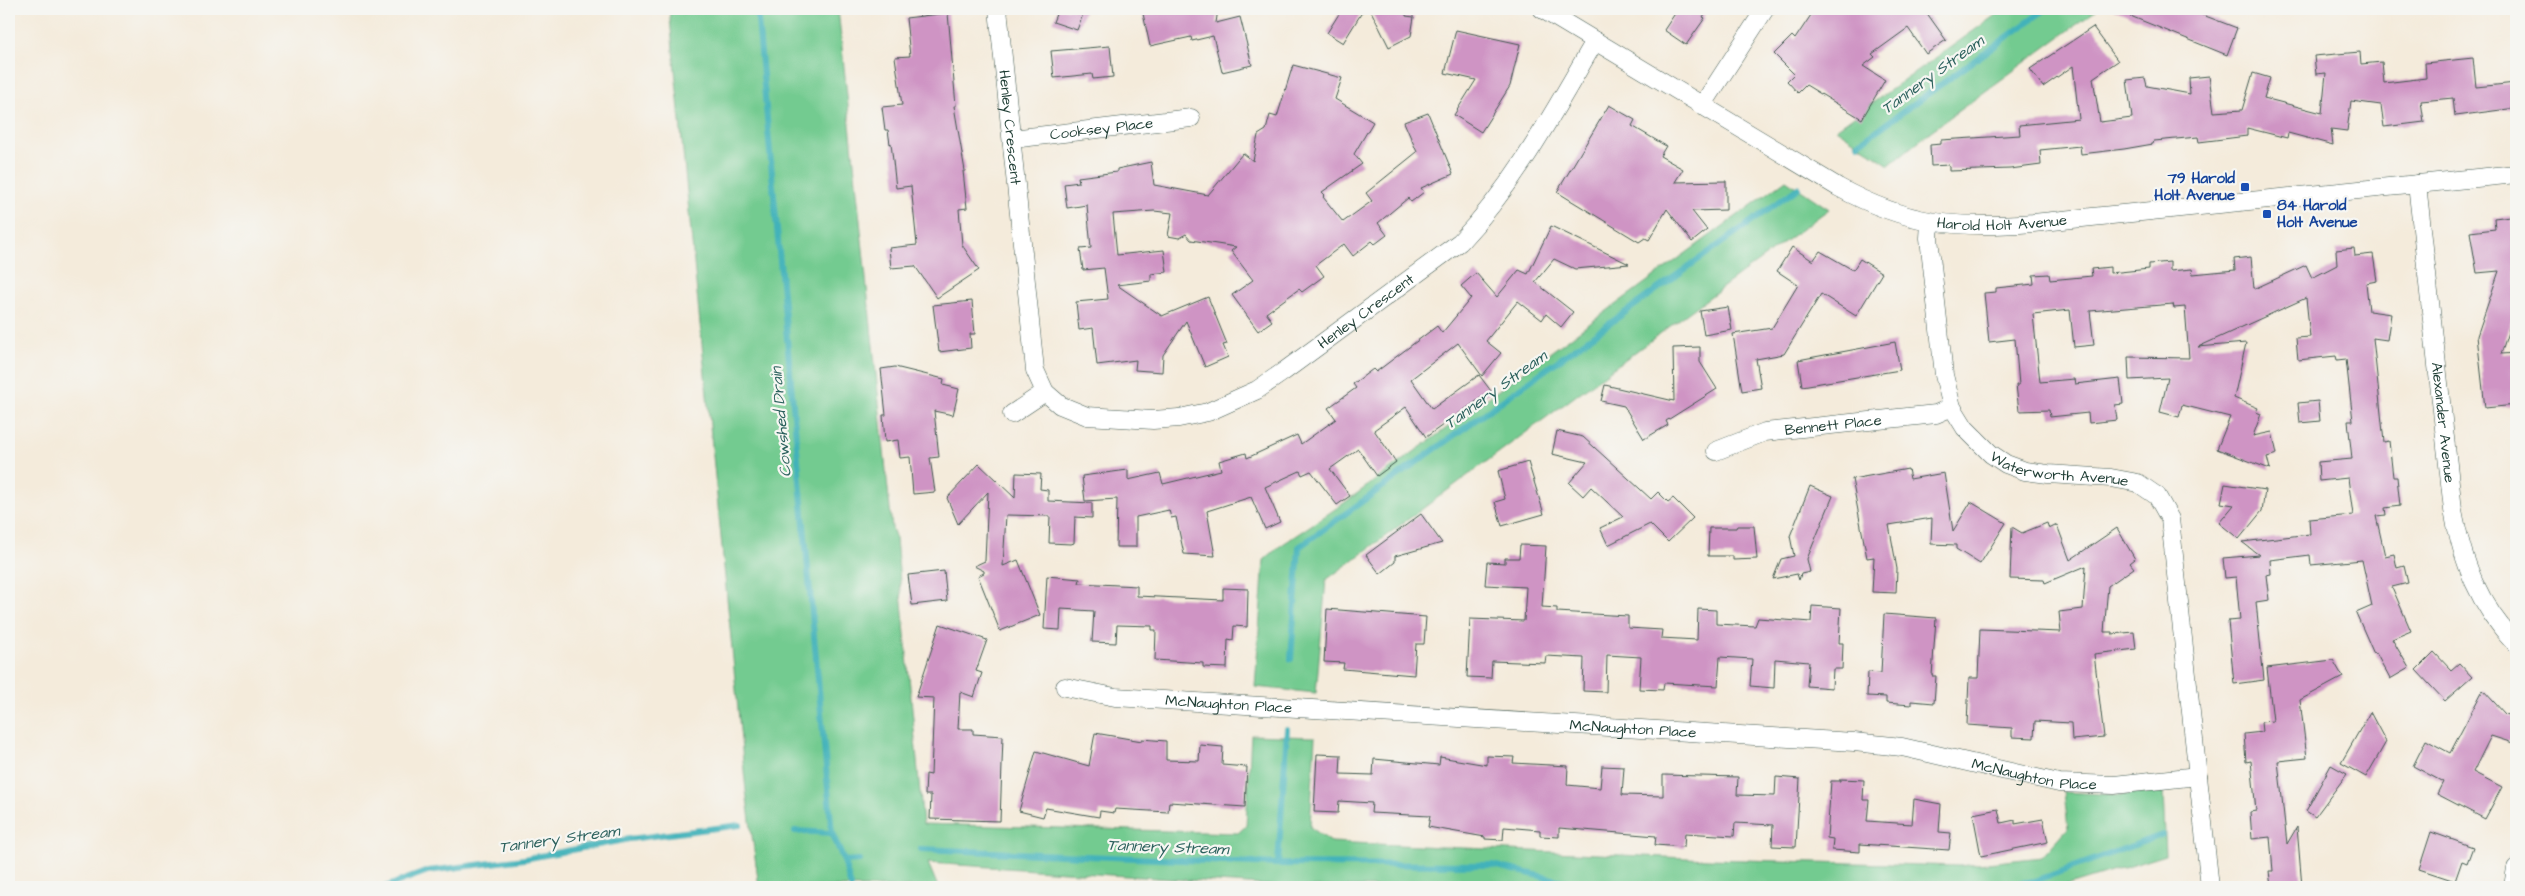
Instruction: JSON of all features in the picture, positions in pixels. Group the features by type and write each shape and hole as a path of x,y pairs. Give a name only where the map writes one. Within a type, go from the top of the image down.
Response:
{"street":[{"name":"Henley Crescent","path":"998,9 1034,362 1045,392 1060,405 1087,416 1153,420 1179,418 1208,412 1257,390 1460,242 1484,216 1509,184 1595,41"},
{"name":"Harold Holt Avenue","path":"1542,9 1861,200 1884,210 1930,222 1962,227 1996,226 2516,174"},
{"path":"1702,106 1765,9"},
{"name":"Cooksey Place","path":"1012,139 1192,118"},
{"name":"Alexander Avenue","path":"2417,184 2453,510 2460,545 2484,605 2516,644"},
{"name":"Waterworth Avenue","path":"1930,222 1929,238 1941,357 1952,407 1965,428 1977,442 2006,464 2048,474 2126,480 2148,488 2165,507 2173,533 2210,887"},
{"path":"1012,414 1045,392"},
{"name":"Bennett Place","path":"1716,451 1765,432 1936,414 1952,407"},
{"name":"McNaughton Place","path":"1065,687 1115,697 1902,746 2059,783 2114,785 2198,776"},
{"path":"2513,887 2516,868"}],"green space":[{"path":"669,9 838,9 892,528 896,539 923,824 1238,833 1246,826 1251,735 1315,737 1310,827 1331,842 1709,859 1960,866 2042,857 2068,828 2064,792 2119,795 2163,792 2166,855 2063,887 1293,887 928,863 938,887 759,887 746,791"},
{"path":"2004,9 2098,9 1931,131 1889,165 1836,129"},
{"path":"1786,180 1829,209 1326,580 1316,693 1255,687 1264,560 1280,546 1344,503"}],"building":[{"path":"1058,9 1085,9 1077,30 1053,22"},
{"path":"1142,9 1218,9 1216,23 1240,17 1252,65 1222,72 1213,36 1192,41 1191,37 1150,46"},
{"path":"1342,9 1364,9 1343,43 1327,33"},
{"path":"1370,9 1406,9 1406,16 1414,17 1411,36 1389,47"},
{"path":"1678,9 1708,9 1703,17 1705,18 1686,45 1664,30"},
{"path":"1815,9 1924,9 1946,40 1926,54 1908,28 1872,54 1875,57 1863,66 1885,80 1862,119 1806,85 1798,93 1787,81 1794,74 1774,54 1792,36 1795,39"},
{"path":"2113,9 2187,9 2237,28 2227,55"},
{"path":"948,13 956,106 954,106 965,171 963,171 967,208 959,209 962,245 979,270 937,298 915,266 891,268 889,248 917,245 911,186 896,188 891,143 888,130 885,130 882,107 902,105 895,57 910,56 906,18"},
{"path":"2093,27 2118,61 2093,78 2100,122 2132,118 2127,80 2145,78 2147,86 2190,94 2189,78 2209,76 2214,112 2242,110 2253,73 2270,78 2264,98 2322,113 2326,73 2316,74 2314,56 2360,52 2361,64 2382,62 2384,83 2426,78 2425,63 2473,58 2476,87 2516,83 2516,108 2455,116 2453,98 2421,101 2424,122 2384,127 2381,105 2351,101 2347,131 2331,129 2333,145 2288,133 2287,138 2247,128 2247,136 2199,142 2198,137 2154,141 2153,144 2081,154 2080,146 2040,150 2041,165 2010,169 1949,171 1949,165 1931,166 1930,145 1941,144 1941,140 2020,135 2019,125 2079,119 2073,66 2043,87 2030,69"},
{"path":"1456,30 1520,44 1510,86 1481,132 1454,115 1476,80 1445,73"},
{"path":"1110,46 1113,77 1093,79 1092,74 1054,78 1051,51"},
{"path":"1293,65 1342,78 1335,99 1373,122 1354,154 1362,164 1322,192 1325,195 1323,197 1343,222 1372,201 1366,193 1417,152 1404,122 1428,113 1453,174 1421,188 1424,192 1411,202 1408,198 1378,223 1387,235 1375,244 1372,241 1353,256 1344,244 1316,265 1324,276 1302,292 1299,289 1266,313 1272,321 1258,331 1232,295 1253,280 1231,251 1236,247 1191,240 1186,234 1179,238 1168,236 1172,213 1154,211 1113,214 1117,255 1164,250 1167,272 1151,274 1151,281 1117,285 1162,316 1208,297 1227,344 1223,345 1228,357 1205,367 1186,321 1163,355 1162,372 1135,370 1136,360 1097,365 1093,328 1079,330 1076,302 1108,299 1104,268 1083,270 1080,249 1091,248 1087,205 1067,208 1064,184 1079,182 1078,177 1117,172 1117,169 1151,162 1154,185 1208,195 1243,153 1253,161 1258,135 1266,130 1270,115 1277,117"},
{"path":"1609,105 1635,120 1632,126 1666,146 1660,156 1683,169 1675,182 1726,181 1726,210 1692,211 1707,230 1692,242 1667,209 1649,240 1645,238 1639,242 1557,192"},
{"path":"2511,216 2516,270 2516,307 2501,354 2516,353 2516,405 2485,408 2477,336 2499,271 2477,273 2470,232 2495,229 2494,218"},
{"path":"1551,226 1629,264 1575,269 1554,259 1535,282 1573,312 1561,327 1546,314 1542,320 1518,301 1486,341 1501,353 1482,376 1458,343 1411,379 1432,409 1479,375 1491,391 1426,437 1406,407 1374,430 1396,462 1377,476 1358,449 1330,469 1350,496 1337,505 1311,471 1302,475 1300,471 1265,487 1280,522 1265,529 1251,497 1207,511 1215,556 1184,554 1176,517 1171,518 1169,510 1136,517 1136,547 1116,547 1117,499 1085,501 1082,476 1128,470 1128,480 1160,473 1163,484 1221,470 1219,461 1246,453 1247,458 1297,435 1301,444 1336,419 1328,408 1356,388 1353,384 1373,369 1376,372 1437,326 1442,333 1471,298 1461,286 1476,273 1497,297 1519,270 1528,274"},
{"path":"1792,247 1813,261 1820,251 1853,270 1860,259 1882,273 1856,316 1821,294 1784,354 1756,359 1761,388 1742,391 1733,334 1772,328 1798,285 1777,271"},
{"path":"2354,248 2355,256 2373,254 2377,281 2366,283 2369,311 2391,314 2387,340 2373,338 2384,442 2389,441 2393,477 2397,477 2400,506 2385,508 2386,515 2376,516 2385,556 2394,554 2397,568 2404,566 2408,583 2392,587 2411,631 2392,639 2409,668 2390,679 2376,653 2374,654 2356,613 2372,606 2362,560 2311,565 2310,555 2270,560 2271,574 2266,575 2269,600 2256,602 2264,680 2234,684 2228,621 2240,620 2236,577 2225,578 2223,558 2259,555 2242,542 2310,534 2309,519 2353,515 2348,478 2319,481 2318,462 2352,459 2348,421 2353,421 2346,359 2337,360 2336,356 2298,360 2296,338 2310,337 2306,298 2198,347 2246,343 2234,398 2258,408 2256,412 2261,414 2253,436 2272,432 2277,454 2267,457 2270,469 2217,449 2230,417 2182,405 2179,417 2160,412 2168,378 2129,380 2128,357 2189,358 2185,307 2174,308 2173,304 2090,311 2094,345 2074,347 2070,310 2033,314 2040,382 2074,379 2075,384 2120,379 2123,404 2115,405 2117,420 2089,423 2088,413 2050,417 2049,410 2019,411 2016,385 2019,385 2015,339 1989,342 1984,293 1996,292 1996,288 2034,284 2033,275 2049,274 2050,280 2092,276 2091,269 2110,267 2110,273 2149,269 2149,264 2170,262 2170,271 2192,269 2193,274 2235,270 2234,259 2251,257 2254,289 2306,265 2312,278 2337,265 2336,250"},
{"path":"972,301 975,334 970,334 971,348 939,352 933,305"},
{"path":"1728,307 1732,330 1704,335 1700,311"},
{"path":"1895,342 1900,370 1802,386 1798,360"},
{"path":"1700,347 1700,362 1717,389 1666,421 1668,425 1644,439 1624,406 1601,401 1605,385 1674,401 1673,348"},
{"path":"895,367 944,379 943,385 959,389 953,415 934,411 939,457 930,458 935,492 913,494 910,457 900,458 898,440 885,442 883,415 886,415 881,369"},
{"path":"2318,401 2320,421 2300,423 2298,403"},
{"path":"1557,431 1583,437 1651,499 1658,492 1668,502 1673,498 1693,518 1668,542 1650,524 1608,545 1600,528 1623,517 1591,487 1583,496 1569,483 1587,462 1552,454"},
{"path":"1528,462 1544,514 1502,526 1495,502 1505,499 1498,471"},
{"path":"979,464 1015,498 1016,473 1041,474 1040,489 1048,490 1048,501 1092,503 1092,518 1075,517 1074,543 1071,544 1049,543 1050,516 1006,515 1003,566 1018,560 1040,615 1000,631 978,576 984,573 984,571 974,566 985,561 988,492 958,524 947,498"},
{"path":"1908,469 1910,479 1944,473 1953,531 1971,502 2006,523 1980,564 1956,549 1956,545 1931,544 1932,518 1889,525 1897,569 1896,593 1872,592 1874,557 1867,558 1852,479"},
{"path":"2225,484 2265,490 2262,511 2239,539 2219,523 2234,505 2221,503"},
{"path":"1810,486 1833,496 1807,559 1810,572 1801,574 1799,580 1797,574 1773,579 1781,559 1794,556 1790,536"},
{"path":"1421,514 1442,543 1395,556 1395,562 1380,574 1366,555"},
{"path":"2047,523 2049,529 2057,525 2070,560 2117,528 2135,559 2130,563 2134,568 2108,586 2104,632 2112,632 2112,634 2134,632 2136,649 2094,654 2104,737 2072,740 2071,723 2035,721 2034,738 2012,737 2012,728 1967,725 1969,678 1978,678 1980,629 2061,632 2059,612 2083,609 2086,566 2045,583 2044,580 2010,579 2012,527 2022,533"},
{"path":"1737,526 1754,526 1757,559 1733,560 1733,556 1708,556 1709,528 1736,528"},
{"path":"1520,545 1546,546 1542,607 1557,608 1557,612 1628,616 1628,628 1662,630 1661,638 1697,640 1698,609 1716,610 1716,624 1755,626 1758,618 1811,622 1812,606 1841,608 1839,643 1843,643 1842,669 1833,669 1832,688 1807,686 1809,662 1775,659 1774,688 1750,686 1752,659 1720,657 1718,686 1664,683 1663,690 1639,689 1641,657 1607,655 1606,692 1583,691 1584,658 1546,656 1545,663 1492,661 1491,678 1467,677 1470,619 1524,621 1526,587 1485,585 1487,562 1505,563 1505,558 1519,558"},
{"path":"944,571 947,601 912,605 908,575"},
{"path":"1047,576 1080,579 1079,583 1137,586 1137,596 1223,600 1223,588 1248,589 1247,627 1234,626 1233,640 1228,639 1227,668 1203,667 1203,663 1155,660 1156,630 1152,630 1152,626 1117,625 1116,643 1092,642 1094,611 1061,609 1060,630 1044,629"},
{"path":"1327,609 1426,617 1424,644 1416,644 1414,675 1343,669 1344,663 1324,662"},
{"path":"1884,614 1936,618 1932,676 1936,676 1934,703 1911,701 1911,705 1886,703 1886,697 1867,696 1868,672 1881,673"},
{"path":"940,624 987,640 976,671 982,673 974,697 960,692 958,729 973,729 973,734 1003,736 1000,821 930,819 931,795 925,795 926,774 931,775 934,698 916,697"},
{"path":"2434,652 2451,670 2459,663 2472,677 2445,701 2416,670"},
{"path":"2333,660 2343,677 2300,700 2307,758 2278,761 2287,844 2297,827 2302,887 2271,887 2269,871 2273,871 2270,837 2252,839 2250,812 2256,811 2251,761 2246,762 2244,734 2262,732 2261,722 2273,721 2267,668"},
{"path":"2483,690 2505,714 2516,718 2516,744 2491,736 2473,772 2502,787 2485,819 2437,794 2443,782 2413,766 2426,740 2450,753"},
{"path":"2370,712 2386,742 2366,777 2341,763"},
{"path":"1095,733 1142,741 1142,739 1166,741 1166,760 1199,761 1200,745 1223,747 1222,765 1247,767 1245,807 1169,802 1168,812 1115,809 1114,813 1100,811 1099,817 1046,808 1043,817 1019,811 1036,751 1089,766"},
{"path":"1317,754 1341,755 1340,774 1373,775 1374,759 1439,765 1440,757 1487,765 1487,756 1514,757 1513,763 1568,766 1567,785 1600,788 1602,766 1624,767 1622,795 1663,796 1663,775 1738,777 1737,795 1775,796 1776,777 1800,779 1796,847 1772,846 1773,825 1735,823 1734,836 1685,833 1684,847 1655,845 1656,836 1559,828 1559,837 1540,836 1540,830 1504,827 1503,840 1485,839 1485,837 1428,827 1430,816 1371,813 1372,803 1339,801 1338,813 1314,812"},
{"path":"2331,765 2347,774 2315,817 2306,811"},
{"path":"1840,779 1864,780 1863,800 1869,800 1867,821 1912,824 1914,799 1941,804 1939,832 1951,833 1949,850 1860,844 1860,852 1832,850 1833,839 1827,838 1831,781 1840,781"},
{"path":"1998,809 2001,823 2015,820 2015,824 2043,819 2048,842 1981,856 1973,814"},
{"path":"2431,832 2473,847 2467,863 2462,861 2455,881 2419,869"}],"waterway":[{"name":"Cowshed Drain","path":"757,9 832,833 844,861 851,887"},
{"name":"Tannery Stream","path":"1858,144 2046,9"},
{"name":"Tannery Stream","path":"1291,659 1299,547 1798,188"},
{"name":"Tannery Stream","path":"1278,864 1287,729"},
{"name":"Tannery Stream","path":"385,887 428,871 524,859 629,839 740,825"},
{"name":"Tannery Stream","path":"795,831 832,833"},
{"path":"1985,887 2035,881 2162,835"},
{"name":"Tannery Stream","path":"921,849 1278,864 1492,865 1588,887"},
{"name":"Tannery Stream","path":"844,861 859,860"}],"place":[{"name":"79 Harold Holt Avenue","path":"2245,187"},
{"name":"84 Harold Holt Avenue","path":"2267,214"}]}
